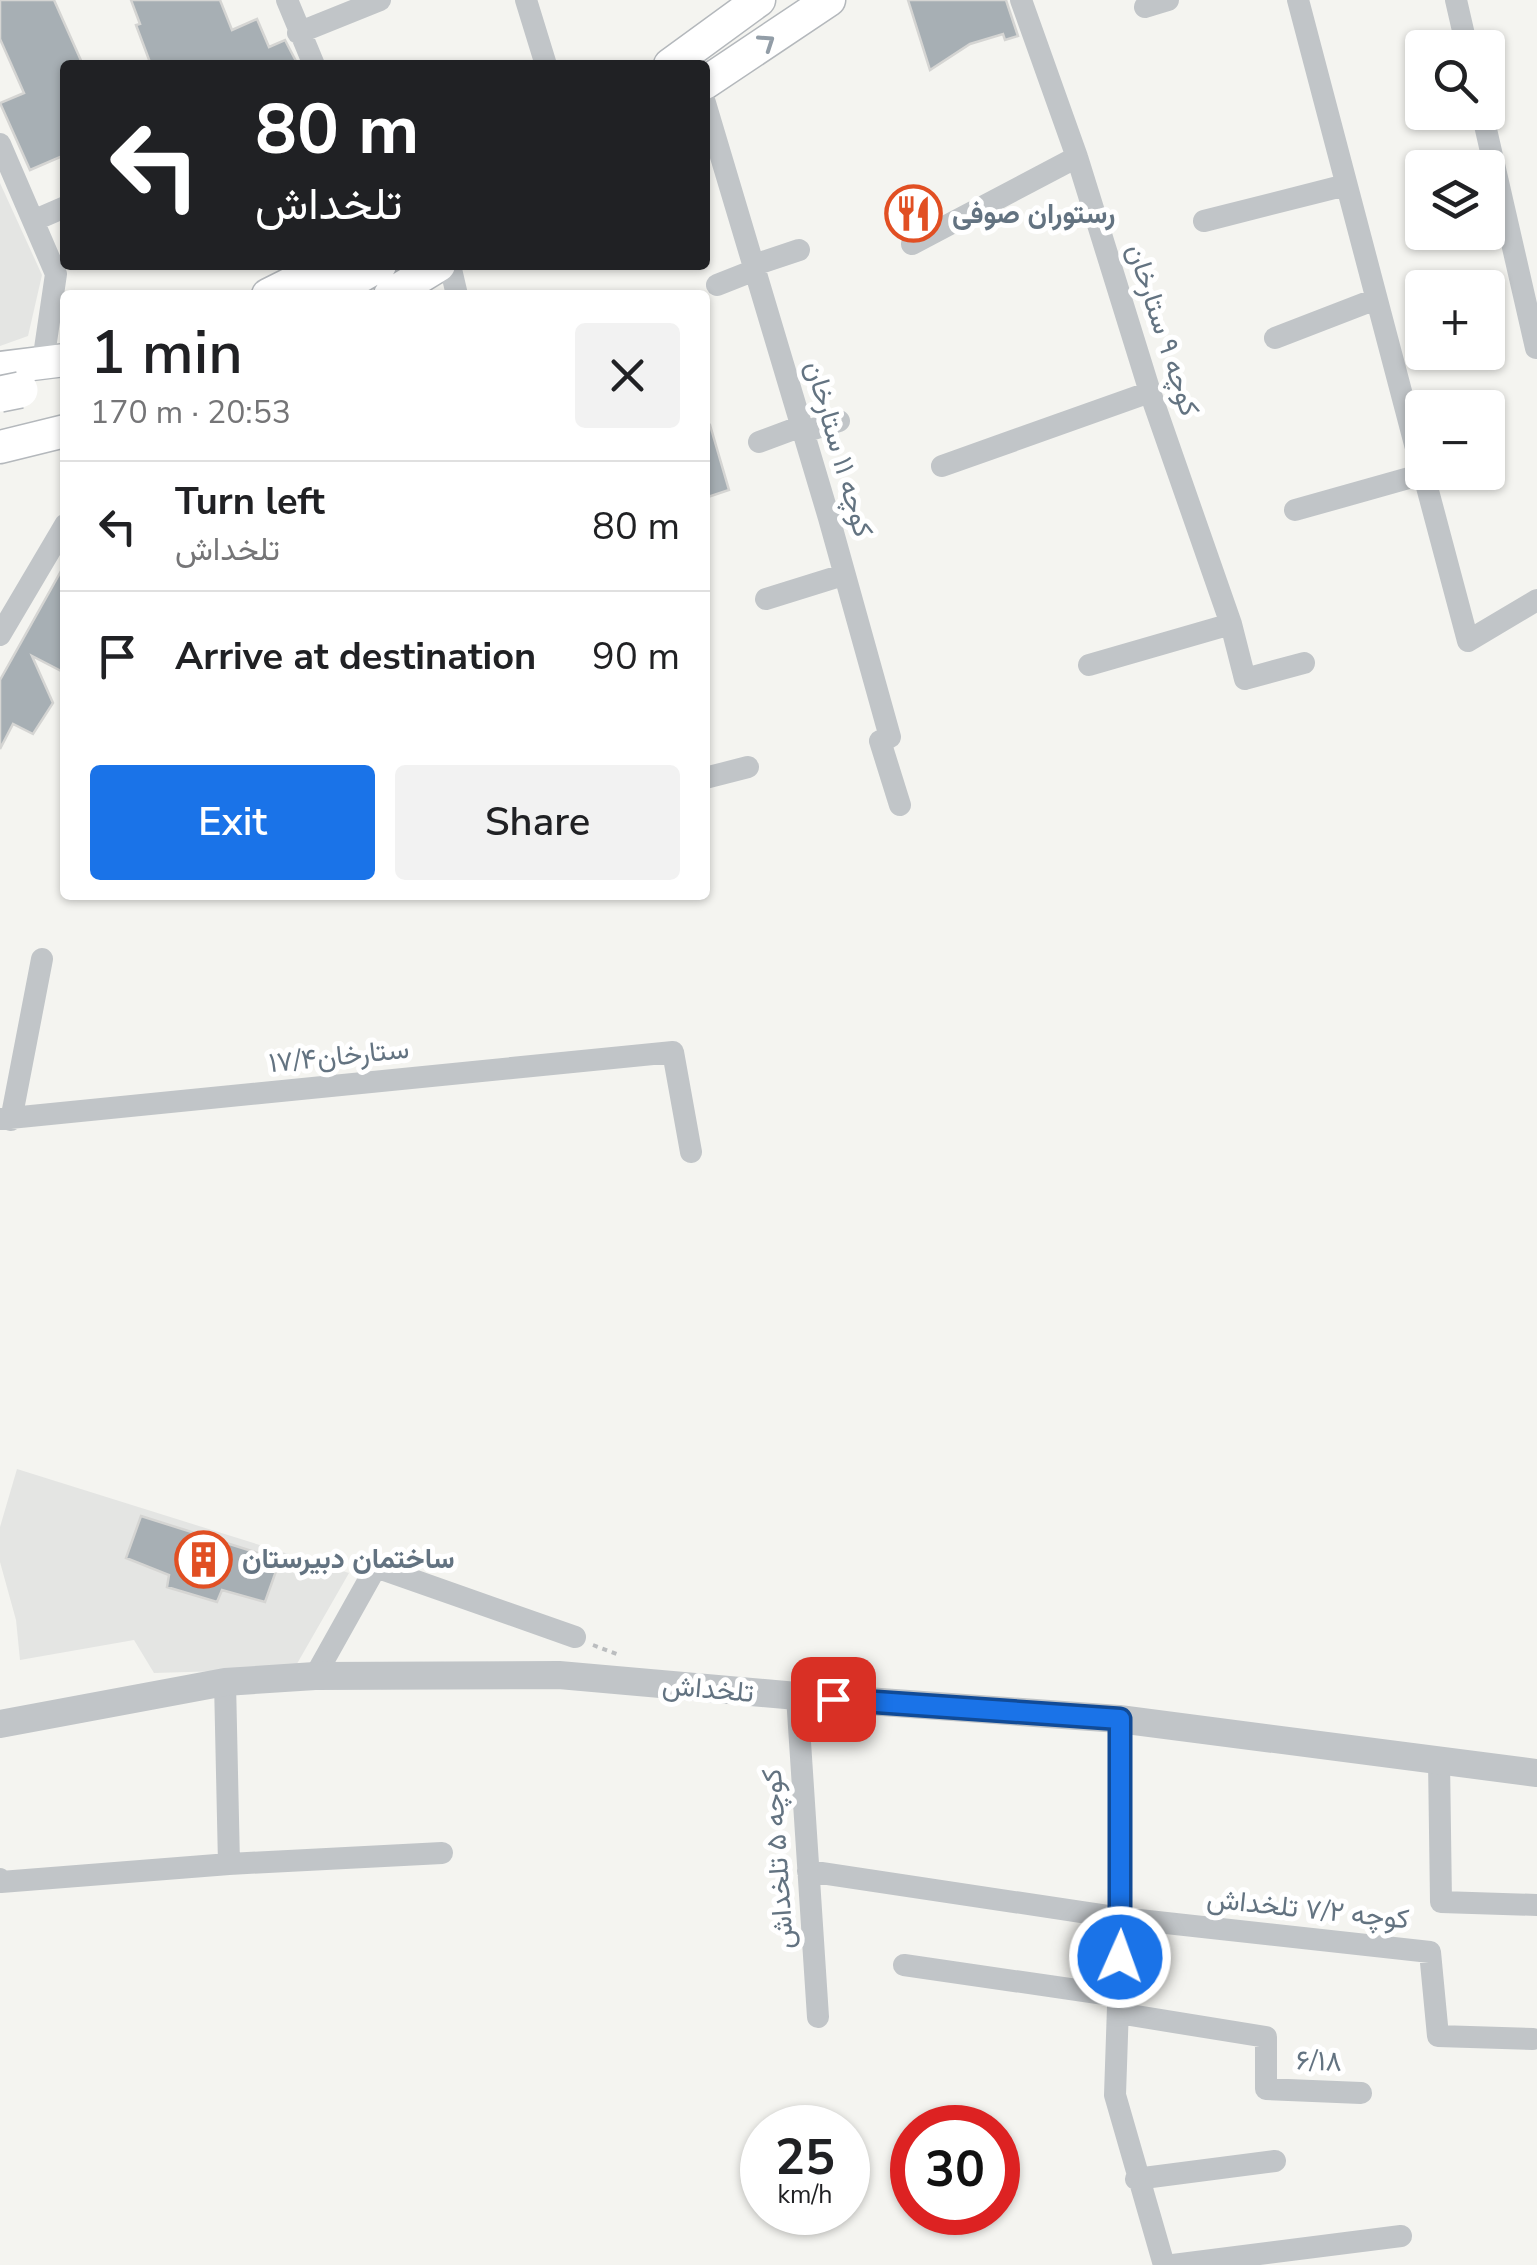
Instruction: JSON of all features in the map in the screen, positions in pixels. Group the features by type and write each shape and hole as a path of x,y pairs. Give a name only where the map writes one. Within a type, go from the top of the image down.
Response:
{"main road":[{"path":"677,60 759,0"},
{"path":"710,80 830,0"},
{"path":"278,290 318,270"},
{"path":"337,290 371,270"},
{"path":"398,290 431,270"},
{"path":"7,384 58,367"},
{"path":"0,447 57,434"},
{"path":"0,466 57,434"}],"street":[{"path":"287,0 312,60"},
{"path":"298,33 380,0"},
{"path":"526,0 544,60"},
{"name":"کوچه ۹ ستارخان","path":"1021,0 1077,156 1150,392 1231,624 1245,679 1304,664"},
{"path":"1145,7 1168,0"},
{"path":"1298,0 1405,406"},
{"path":"1456,0 1463,30"},
{"name":"کوچه ۱۱ ستارخان","path":"710,120 890,737 880,740 900,805"},
{"path":"1486,130 1536,348"},
{"path":"0,144 56,274 58,367"},
{"path":"912,244 1077,156"},
{"path":"1204,222 1346,185"},
{"path":"35,220 60,209"},
{"path":"717,285 799,250"},
{"path":"1275,338 1376,299"},
{"path":"942,466 1150,392"},
{"path":"759,442 839,421"},
{"path":"1295,510 1405,477"},
{"path":"1428,490 1468,640 1537,600"},
{"path":"0,635 60,533"},
{"path":"766,599 843,575"},
{"path":"1089,665 1231,624"},
{"path":"710,777 748,767"},
{"name":"ستارخان۱۷/۴","path":"42,959 6,1120 672,1052 691,1152"},
{"path":"314,1676 376,1567 575,1637"},
{"name":"تلخداش","path":"0,1724 225,1682 314,1676 559,1675 1120,1719 1537,1773"},
{"path":"225,1682 230,1864"},
{"name":"کوچه ۵ تلخداش","path":"797,1696 818,2017"},
{"path":"1120,1719 1121,1918 1115,2095 1136,2179 1164,2265"},
{"path":"1439,1760 1440,1902 1537,1905"},
{"path":"0,1880 442,1853"},
{"path":"808,1871 1121,1918"},
{"name":"کوچه ۷/۲ تلخداش","path":"1121,1918 1430,1952 1438,2036 1533,2039"},
{"path":"904,1966 1118,2005"},
{"name":"۶/۱۸","path":"1118,2005 1266,2037 1266,2089 1362,2093"},
{"path":"1136,2179 1274,2162"},
{"path":"1173,2265 1401,2236"}],"shaded area":[{"path":"0,183 42,275 28,336 0,346"},
{"path":"17,1469 349,1573 294,1669 154,1673 134,1640 20,1660 16,1620 0,1562 0,1527"}],"building":[{"path":"0,0 54,0 81,60 60,60 60,157 30,170 0,103 24,93 0,39"},
{"path":"131,0 220,0 232,30 257,19 269,47 285,40 295,60 149,60 136,25 140,24"},
{"path":"908,0 1006,0 1018,36 1005,40 1003,34 970,44 930,70"},
{"path":"710,425 729,490 710,496"},
{"path":"60,573 60,670 32,656 53,703 33,734 13,724 0,749 0,680"},
{"name":"ساختمان دبیرستان","path":"141,1516 280,1560 265,1602 222,1590 217,1602 167,1587 169,1575 126,1558"}],"place":[{"name":"رستوران صوفی","path":"913,214"},
{"name":"ساختمان دبیرستان","path":"203,1559"}],"route":[{"path":"833,1699 1120,1719 1120,1957"}]}
